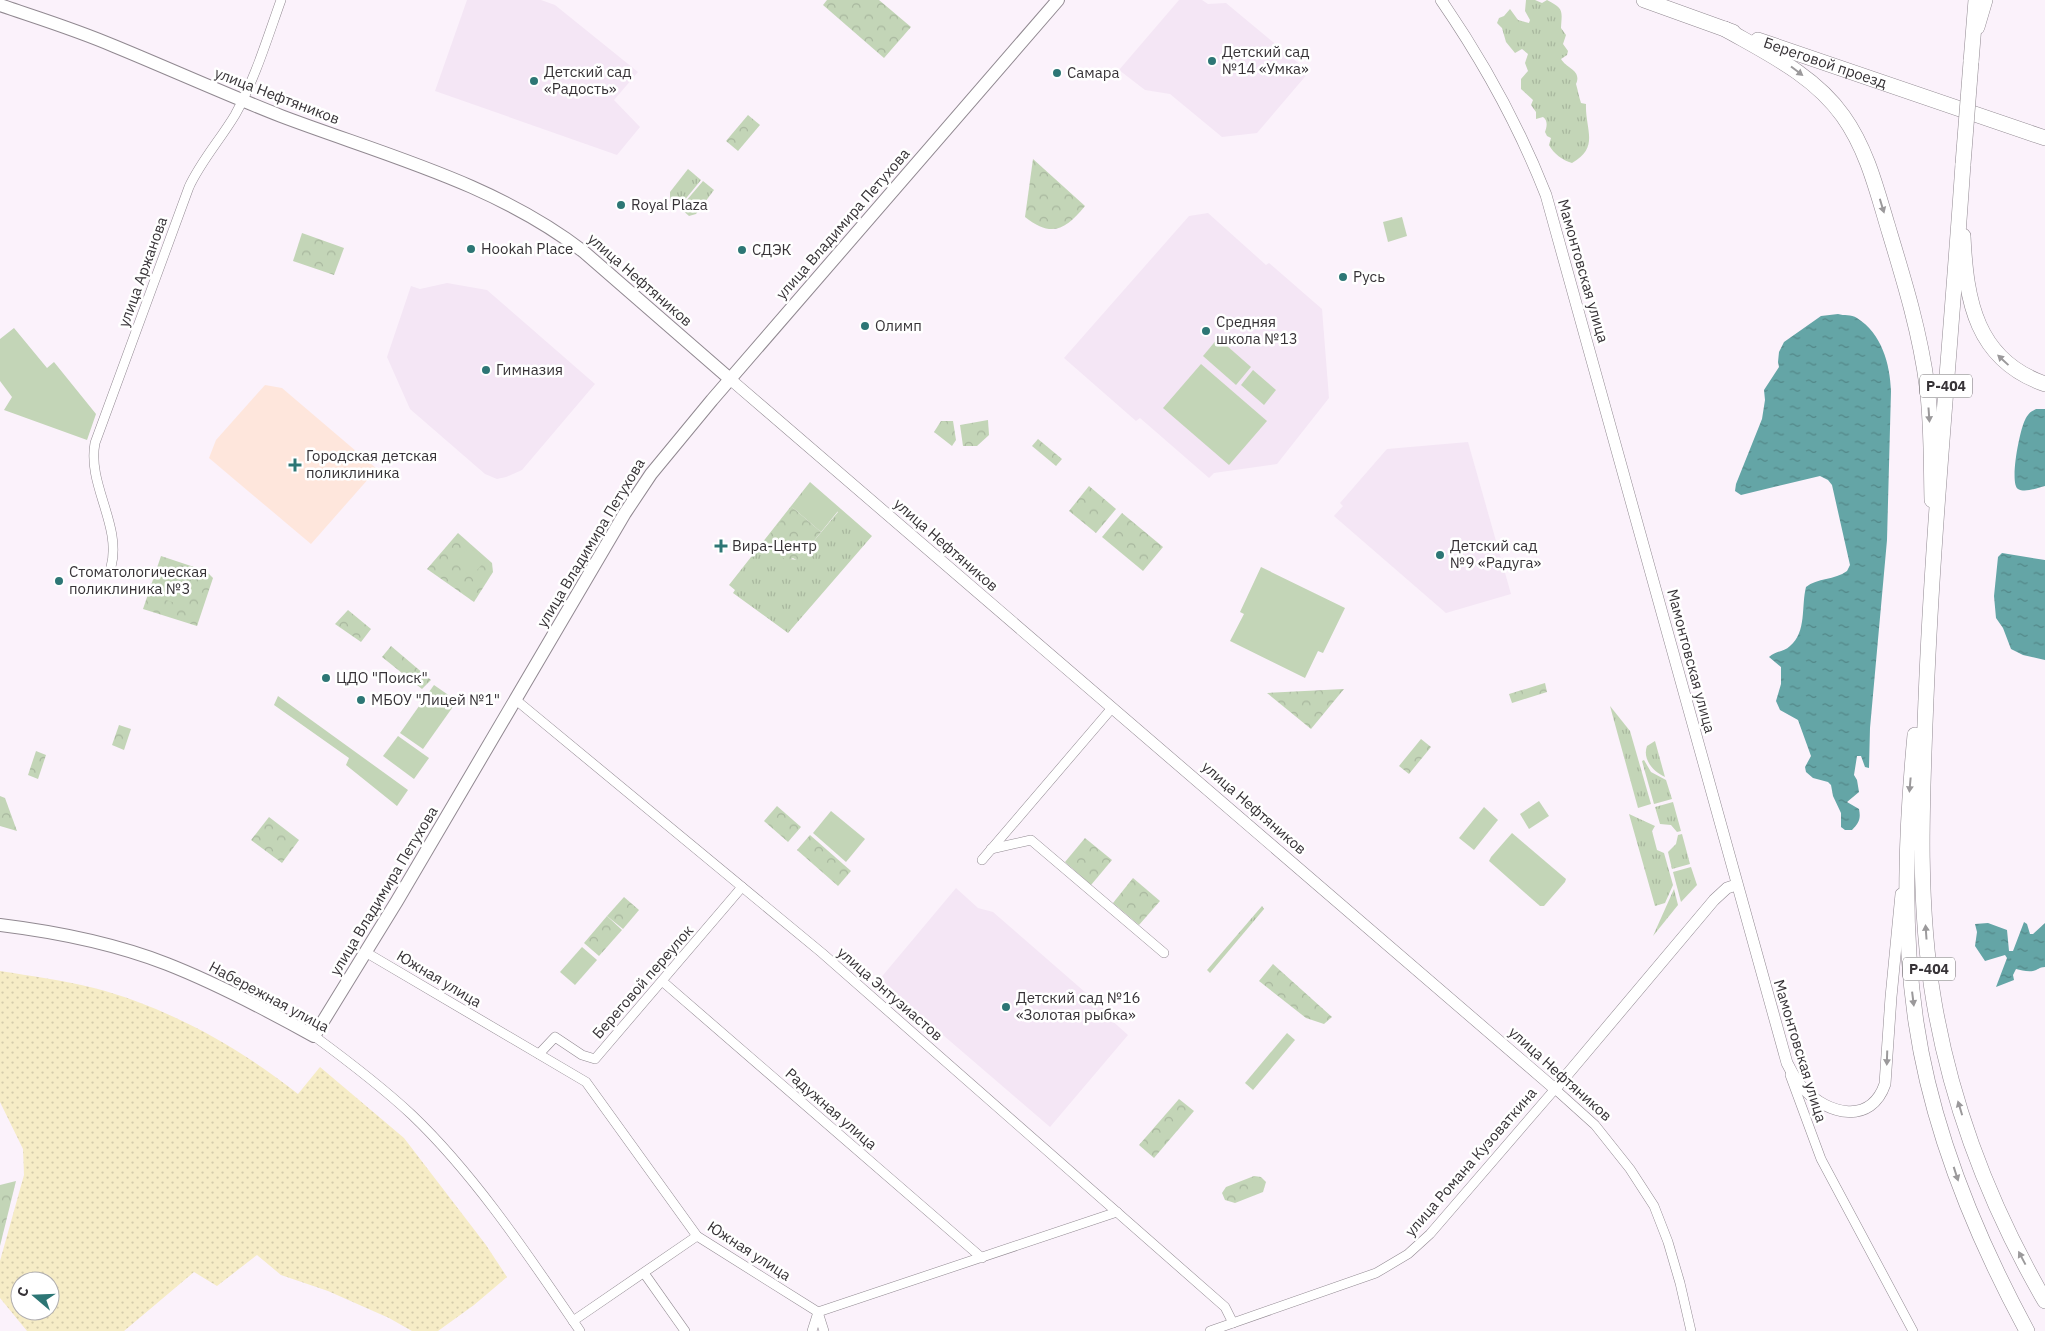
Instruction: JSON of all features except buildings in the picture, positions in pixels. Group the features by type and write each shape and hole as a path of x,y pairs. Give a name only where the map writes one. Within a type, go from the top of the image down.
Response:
{"main road":[{"name":"улица Владимира Петухова","path":"314,1036 367,953 640,489 730,379 1058,0"},
{"name":"Р-404","path":"1976,0 1929,615 1908,818 1908,941 1916,1023 1923,1060 1946,1144 1961,1190 1984,1249 2027,1331"},
{"path":"1973,40 1985,0"},
{"name":"Береговой проезд","path":"1650,2 1995,120 2042,134"},
{"name":"улица Нефтяников","path":"0,4 114,46 242,101 446,176 486,193 530,216 560,235 600,265 730,379"},
{"path":"1725,29 1796,69 1823,92 1847,123 1860,146 1874,180 1917,331 1927,386 1931,440 1932,575"},
{"path":"1961,197 1968,296 1975,317 1985,337 1997,354 2013,369 2028,378 2045,384"},
{"name":"Р-404","path":"1929,615 1922,836 1926,924 1933,1000 1953,1086 1984,1178 2010,1236 2045,1301"},
{"name":"Набережная улица","path":"0,925 86,939 165,963 208,982 314,1036"}],"street":[{"name":"улица Аржанова","path":"110,567 113,559 113,541 93,462 95,443 189,187 197,169 242,101 281,0"},
{"name":"Мамонтовская улица","path":"1441,0 1459,26 1519,132 1534,163 1552,213 1736,885 1802,1112 1821,1158 1913,1331"},
{"path":"1451,0 1459,26"},
{"name":"улица Нефтяников","path":"730,379 1595,1125 1630,1169 1654,1206 1676,1266 1691,1331"},
{"name":"улица Энтузиастов","path":"516,700 822,953 1225,1307 1233,1323"},
{"path":"982,860 1112,708"},
{"path":"1787,1063 1804,1090 1829,1107 1837,1110 1853,1112 1867,1108 1883,1091 1887,1077 1889,1015 1908,818"},
{"path":"991,849 1031,840 1164,953"},
{"name":"улица Романа Кузоваткина","path":"1210,1331 1376,1273 1408,1254 1430,1234 1714,900 1727,888 1736,885"},
{"name":"Береговой переулок","path":"539,1054 554,1036 582,1055 595,1059 742,887"},
{"name":"Южная улица","path":"367,953 586,1082 697,1236 818,1312"},
{"name":"Радужная улица","path":"662,981 982,1258"},
{"name":"Набережная улица","path":"314,1036 378,1085 413,1116 433,1137 502,1220 580,1331"},
{"path":"818,1312 1117,1212"},
{"path":"573,1321 697,1236"},
{"path":"644,1273 685,1331"},
{"path":"812,1331 818,1312"},
{"path":"818,1312 824,1331"}],"shaded area":[{"name":"Детский сад «Радость»","path":"467,0 541,0 555,5 638,72 614,100 640,127 617,155 435,91"},
{"name":"Детский сад №14 «Умка»","path":"1179,0 1202,0 1208,4 1226,3 1309,72 1257,133 1222,137 1170,94 1145,90 1119,70"},
{"name":"Средняя школа №13","path":"1208,213 1266,265 1269,263 1322,309 1329,398 1277,464 1214,473 1209,478 1140,418 1136,421 1064,358 1189,216"},
{"name":"Гимназия","path":"447,283 487,290 595,384 522,470 506,477 497,479 485,474 410,409 387,357 411,286 420,289"},
{"name":"Городская детская поликлиника","path":"265,385 282,388 377,469 311,544 209,458 216,440"},
{"name":"Детский сад №9 «Радуга»","path":"1468,442 1511,594 1446,613 1334,516 1343,506 1340,503 1387,449"},
{"name":"Детский сад №16 «Золотая рыбка»","path":"956,888 978,908 993,912 1109,1013 1109,1018 1128,1035 1050,1127 879,980"}],"green space":[{"path":"827,0 879,0 911,27 884,58 823,5"},
{"path":"1526,0 1535,0 1542,3 1547,0 1561,11 1561,28 1566,35 1563,44 1568,51 1567,55 1561,59 1577,76 1576,84 1581,103 1586,104 1589,137 1586,151 1572,163 1553,151 1549,145 1551,138 1545,132 1546,120 1543,117 1536,119 1536,112 1531,105 1533,100 1521,89 1521,79 1528,71 1525,63 1528,54 1522,49 1515,53 1506,42 1502,28 1497,23 1499,18 1504,16 1510,9 1518,20 1529,23 1530,20 1525,11"},
{"path":"748,115 760,125 738,151 726,141"},
{"path":"1033,159 1085,206 1064,226 1051,229 1043,228 1025,217"},
{"path":"688,169 701,180 679,207 670,201 670,192"},
{"path":"703,181 714,190 696,214 689,216 680,208"},
{"path":"1402,217 1407,236 1388,242 1383,222"},
{"path":"302,233 344,248 334,275 293,261"},
{"path":"14,328 47,368 54,362 96,414 87,440 4,410 12,397 0,381 0,339"},
{"path":"1218,338 1251,367 1236,385 1203,356"},
{"path":"1201,364 1267,421 1229,465 1163,408"},
{"path":"1253,370 1276,390 1264,405 1241,385"},
{"path":"988,420 989,435 977,446 963,446 960,425"},
{"path":"941,421 953,421 956,440 952,446 934,432"},
{"path":"1038,439 1062,459 1056,466 1032,446"},
{"path":"810,482 872,536 788,633 733,593 735,590 729,585","holes":["809,487 838,512 798,560 790,559 764,543"]},
{"path":"809,486 838,511 821,532 792,507"},
{"path":"1089,486 1116,509 1096,533 1069,511"},
{"path":"792,507 821,532 798,561 793,558 787,561 763,543"},
{"path":"1122,513 1163,547 1143,571 1102,537"},
{"path":"458,533 492,563 493,572 474,602 427,569"},
{"path":"469,547 485,561 471,577 455,563"},
{"path":"161,556 206,571 213,578 197,626 143,609"},
{"path":"1261,567 1345,608 1323,653 1318,651 1305,678 1230,641 1244,614 1240,612"},
{"path":"159,571 195,583 187,607 151,595"},
{"path":"348,610 371,629 361,642 335,624"},
{"path":"391,646 431,680 422,689 382,657"},
{"path":"1545,683 1547,692 1512,703 1509,694"},
{"path":"434,685 457,701 423,749 400,733"},
{"path":"1344,689 1311,729 1267,693"},
{"path":"278,696 408,790 397,806 346,765 349,758 274,705"},
{"path":"1610,706 1630,731 1651,804 1638,808"},
{"path":"119,725 131,729 124,750 112,745"},
{"path":"398,736 429,758 414,779 383,756"},
{"path":"1421,739 1431,747 1409,774 1399,766"},
{"path":"1655,741 1665,777 1653,769 1646,756 1647,746"},
{"path":"36,751 46,755 38,779 28,775"},
{"path":"1644,760 1651,772 1666,780 1672,799 1654,804 1642,761"},
{"path":"0,796 5,798 17,831 0,826"},
{"path":"1539,801 1549,816 1529,829 1520,814"},
{"path":"1673,802 1681,831 1677,832 1671,825 1660,824 1655,807"},
{"path":"777,806 801,827 788,842 764,821"},
{"path":"1484,807 1498,820 1474,850 1459,838"},
{"path":"831,811 865,839 846,862 813,833"},
{"path":"1629,814 1655,826 1652,831 1657,850 1664,853 1673,885 1665,903 1655,906"},
{"path":"269,817 299,840 282,863 251,840"},
{"path":"1512,833 1566,879 1544,906 1540,906 1489,861"},
{"path":"1682,834 1690,864 1672,869 1668,852 1676,844 1678,835"},
{"path":"810,835 851,871 838,886 797,850"},
{"path":"1085,838 1112,860 1091,885 1065,862"},
{"path":"1691,867 1697,885 1681,902 1673,872"},
{"path":"1133,878 1160,901 1139,925 1113,903"},
{"path":"1674,889 1678,905 1653,936"},
{"path":"624,897 639,910 623,929 607,916"},
{"path":"1262,906 1264,909 1210,973 1207,970"},
{"path":"607,916 622,930 599,956 584,943"},
{"path":"582,947 597,960 575,985 560,972"},
{"path":"1273,964 1332,1017 1324,1024 1306,1018 1259,981"},
{"path":"1287,1033 1295,1040 1253,1090 1245,1083"},
{"path":"1179,1099 1194,1111 1154,1158 1139,1145"},
{"path":"1254,1176 1261,1177 1266,1182 1263,1192 1235,1203 1225,1200 1222,1193 1226,1187"},
{"path":"16,1181 0,1246 0,1185"}],"sand":[{"path":"0,971 94,988 121,996 175,1017 252,1060 298,1094 320,1067 404,1138 486,1245 507,1277 474,1305 438,1331 412,1331 389,1318 328,1291 281,1275 257,1255 217,1286 194,1272 124,1331 27,1331 19,1321 60,1321 60,1271 10,1271 10,1310 0,1298 0,1261 24,1175 23,1149 0,1102"}],"water":[{"path":"1838,314 1855,317 1873,332 1883,350 1889,370 1891,391 1887,540 1870,728 1869,768 1865,767 1861,756 1857,756 1854,775 1859,792 1847,802 1859,809 1860,816 1859,821 1852,830 1845,830 1841,827 1841,813 1833,796 1831,785 1828,782 1813,778 1806,772 1805,767 1811,756 1798,720 1780,710 1776,701 1781,684 1781,667 1769,657 1788,648 1799,634 1806,587 1815,582 1842,574 1847,571 1850,565 1832,485 1828,480 1820,476 1741,495 1735,491 1736,484 1762,419 1765,400 1764,390 1779,367 1779,352 1784,342 1821,316"},
{"path":"2036,409 2045,409 2045,486 2031,490 2021,490 2016,485 2015,477 2018,444 2025,420 2029,413"},
{"path":"2002,553 2045,560 2045,660 2023,655 2011,649 2003,628 1996,618 1994,596 1998,557"},
{"path":"2024,922 2027,924 2030,934 2033,934 2045,923 2045,967 2035,971 2016,969 2013,975 2014,980 1996,987 2007,958 2005,955 1985,961 1975,946 1977,932 1975,924 1988,923 2007,930 2009,951 2013,951"}],"place":[{"name":"Детский сад №14 «Умка»","path":"1212,61"},
{"name":"Самара","path":"1057,73"},
{"name":"Детский сад «Радость»","path":"534,81"},
{"name":"Royal Plaza","path":"621,205"},
{"name":"Hookah Place","path":"471,249"},
{"name":"СДЭК","path":"742,250"},
{"name":"Русь","path":"1343,277"},
{"name":"Олимп","path":"865,326"},
{"name":"Средняя школа №13","path":"1206,331"},
{"name":"Гимназия","path":"486,370"},
{"name":"Городская детская поликлиника","path":"295,465"},
{"name":"Вира-Центр","path":"721,546"},
{"name":"Детский сад №9 «Радуга»","path":"1440,555"},
{"name":"Стоматологическая поликлиника №3","path":"59,581"},
{"name":"ЦДО \"Поиск\"","path":"326,678"},
{"name":"МБОУ \"Лицей №1\"","path":"361,700"},
{"name":"Детский сад №16 «Золотая рыбка»","path":"1006,1007"}]}
